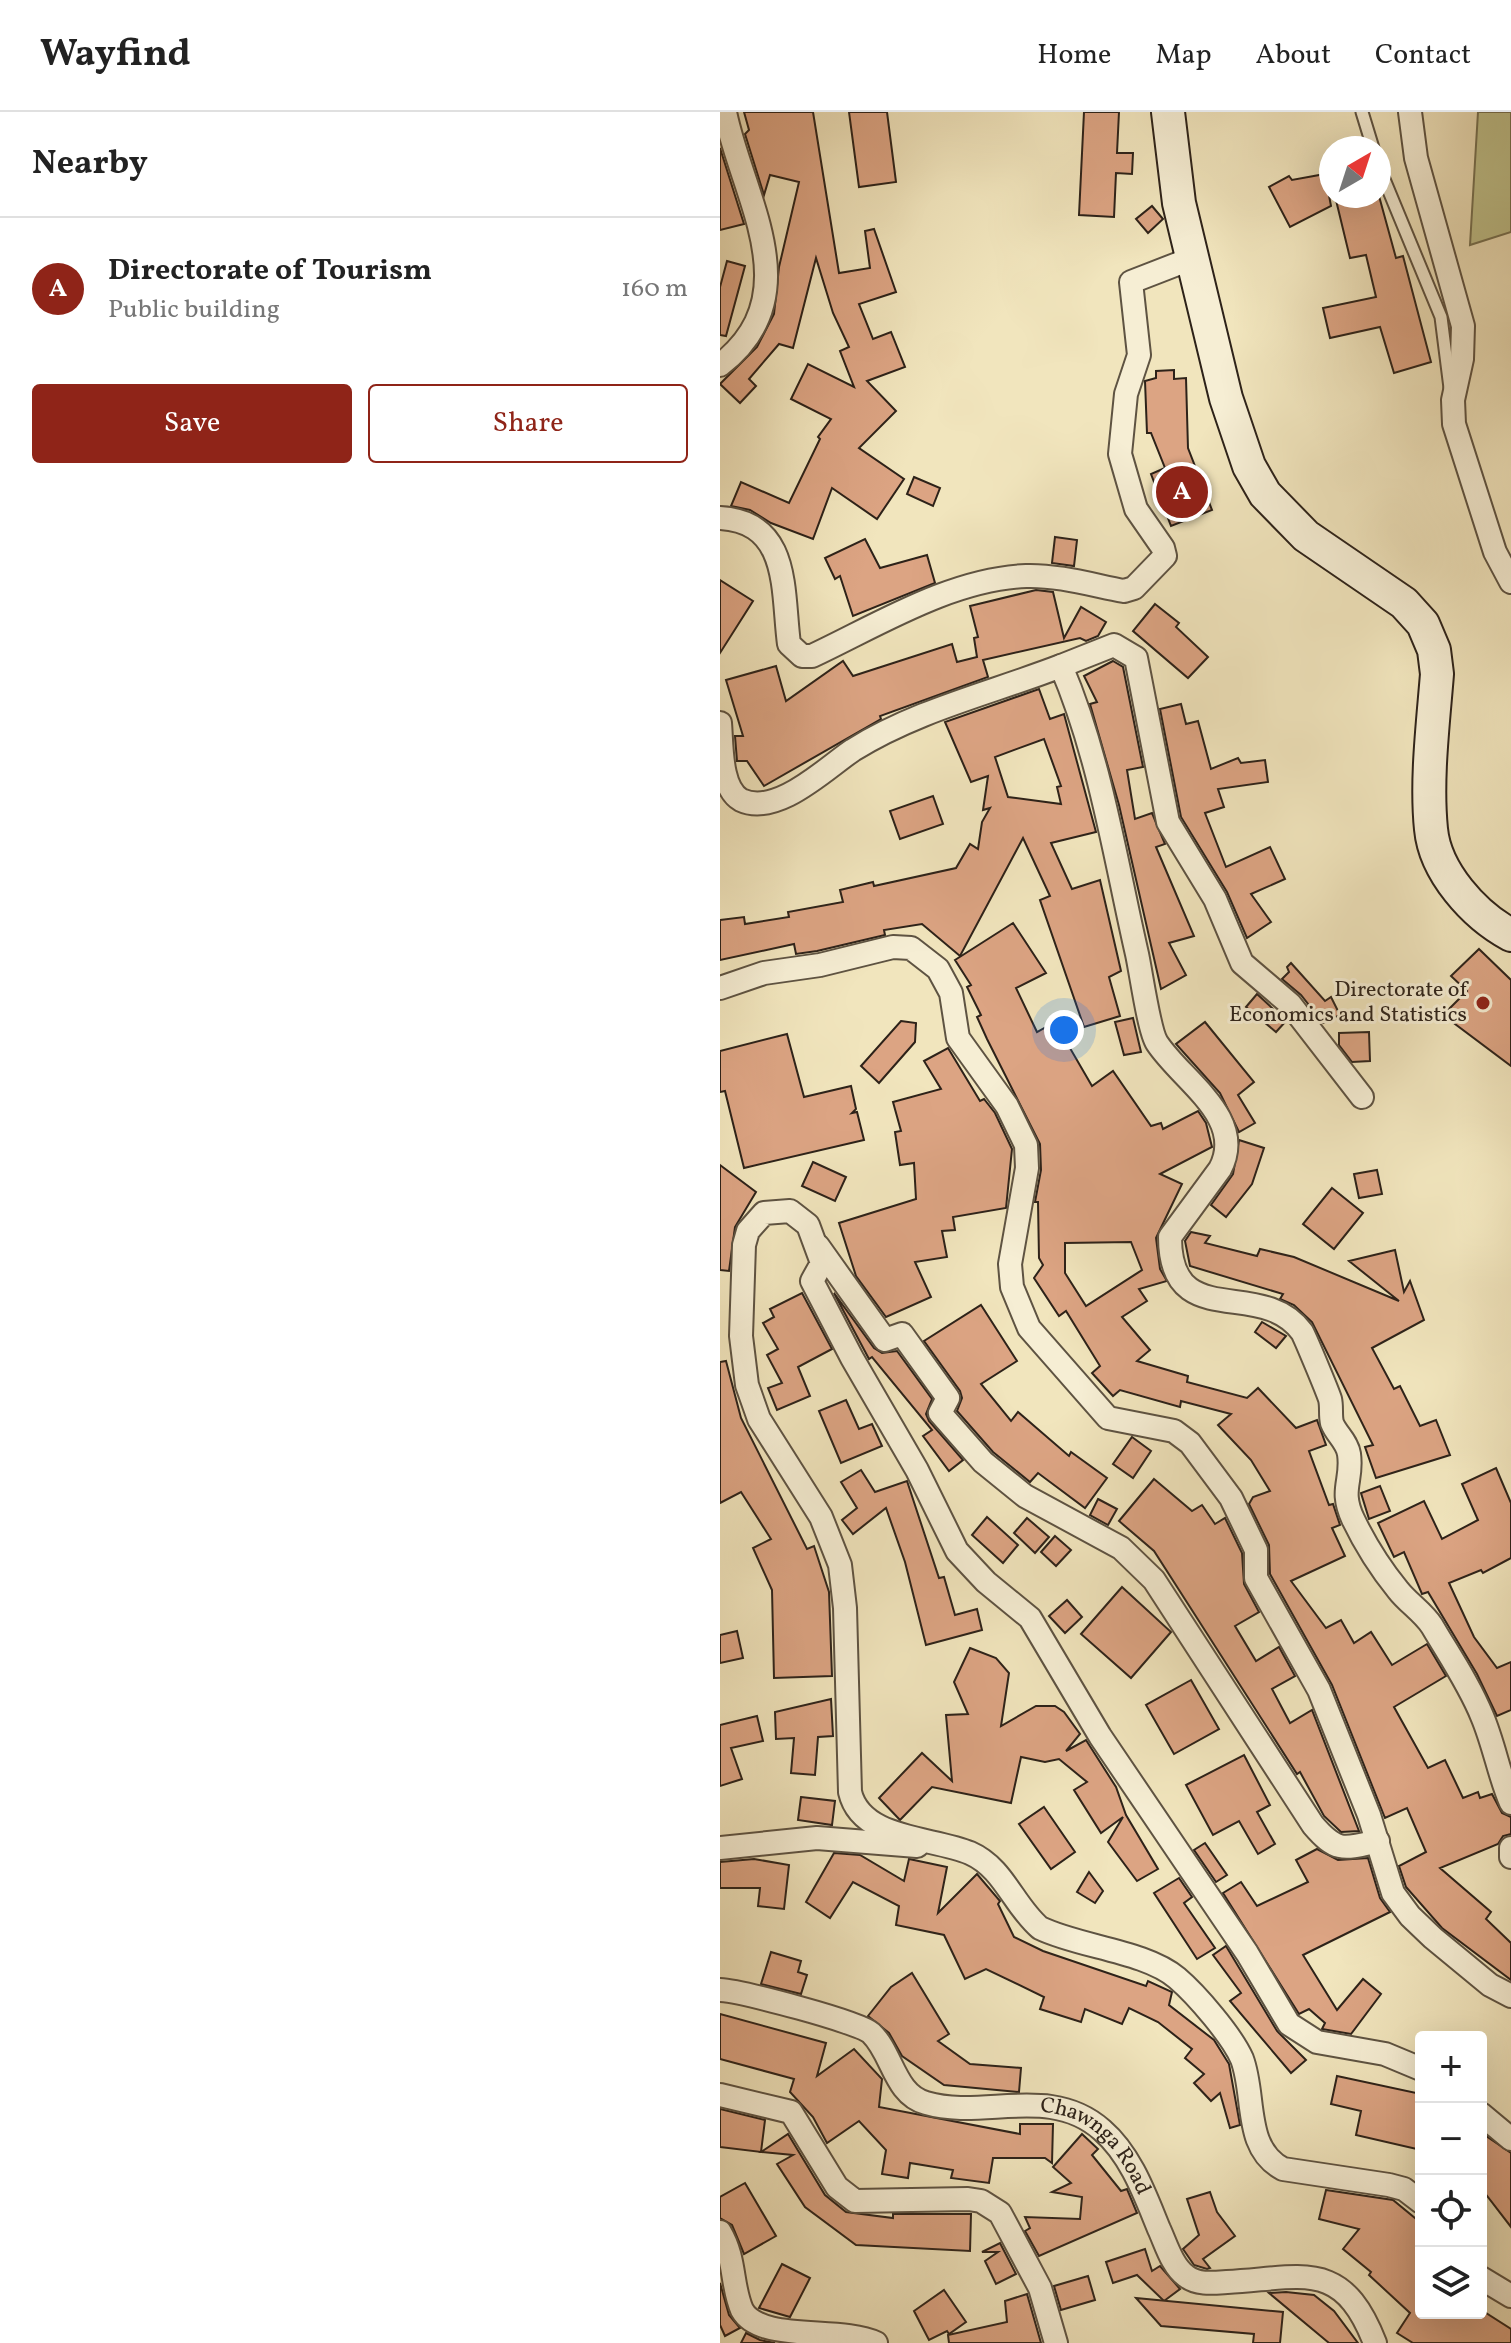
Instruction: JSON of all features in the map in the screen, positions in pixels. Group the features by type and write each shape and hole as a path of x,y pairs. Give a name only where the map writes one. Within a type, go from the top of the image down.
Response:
{"street":[{"path":"720,365 739,347 754,326 767,282 759,223 725,112"},
{"path":"1168,112 1174,171 1236,435 1265,494 1306,536 1404,603 1423,624 1434,650 1437,674 1431,831 1439,858 1456,888 1480,912 1511,935"},
{"path":"1410,112 1431,217 1462,316 1462,359 1453,400 1460,444 1495,552 1511,582"},
{"path":"720,518 752,524 770,544 782,573 789,644 802,656 812,656 934,599 1024,576 1060,578 1124,591 1134,588 1165,556 1163,548 1136,509 1120,454 1126,394 1139,355 1131,282 1193,258"},
{"path":"720,723 724,783 738,799 761,803 806,786 835,762 892,727 1114,645 1136,658 1168,822 1215,899 1242,963 1290,1004 1362,1097"},
{"path":"1061,666 1083,718 1156,1043 1210,1105 1227,1135 1227,1157 1170,1237 1178,1276 1186,1287 1209,1300 1265,1305 1279,1311 1303,1334 1331,1401 1333,1425 1344,1437 1349,1451 1350,1468 1344,1493 1353,1520 1375,1560 1429,1622 1457,1667 1481,1714 1511,1803"},
{"path":"720,988 764,973 820,965 893,947 911,948 938,969 951,993 958,1038 1007,1106 1026,1145 1027,1168 1010,1264 1012,1287 1029,1328 1108,1418 1174,1431 1190,1443 1231,1498 1256,1550 1256,1578 1319,1690 1378,1841 1389,1882 1410,1916 1490,1985 1511,1996"},
{"path":"1415,2066 1385,2054 1317,2042 1284,2018 1247,1953 1100,1736 1084,1704 1059,1672 1037,1629 1022,1610 986,1582 957,1551 917,1470 835,1329 812,1281 822,1263 808,1225 790,1211 764,1213 748,1231 744,1245 741,1336 747,1385 759,1419 821,1517 840,1565 845,1608 853,1803 867,1820 879,1826 954,1848 991,1867 1040,1928 1162,1968 1185,1985 1237,2048 1246,2073 1255,2132 1264,2155 1272,2163 1283,2169 1389,2185 1404,2189 1415,2197"},
{"path":"813,1240 885,1340 902,1334 948,1398 940,1413 983,1462 1025,1496 1121,1548 1154,1580 1328,1842 1345,1849 1378,1841"},
{"path":"720,1848 817,1838 954,1848"},
{"path":"1511,1848 1511,1857"},
{"name":"Chawnga Road","path":"720,1990 759,1995 862,2027 877,2040 906,2092 929,2104 1047,2106 1087,2118 1111,2138 1132,2170 1168,2251 1187,2277 1208,2283 1323,2278 1342,2289 1353,2301 1375,2343"},
{"path":"720,2095 791,2112 837,2187 855,2201 968,2199 991,2206 1005,2219 1033,2273 1056,2343"},
{"path":"1487,2119 1511,2139"},
{"path":"720,2232 733,2261 742,2310 758,2327 778,2336 848,2335 876,2343"},
{"path":"1487,2282 1511,2296"}],"lane":[{"path":"1362,112 1369,136"},
{"path":"1391,196 1441,317 1453,400"}],"green space":[{"path":"1478,112 1511,112 1511,232 1470,245"}],"building":[{"path":"744,112 813,112 839,273 870,268 865,231 874,229 896,292 859,304 873,339 891,332 905,367 867,381 896,411 859,448 904,479 877,519 832,488 813,539 771,523 750,510 731,506 741,482 789,503 820,439 818,437 831,419 791,399 808,364 854,387 840,351 849,347 833,313 816,258 793,348 779,344 749,379 756,386 740,403 720,384 757,347 774,314 779,267 799,182 770,175 764,195 745,134 749,130"},
{"path":"849,112 887,112 896,182 859,187"},
{"path":"1084,112 1119,112 1117,153 1133,153 1132,174 1116,173 1114,217 1079,215"},
{"path":"720,148 744,224 720,230"},
{"path":"1319,175 1319,208 1327,208 1290,227 1269,187 1289,176 1292,180"},
{"path":"1152,206 1163,219 1148,233 1136,219"},
{"path":"1338,208 1382,208 1396,258 1403,256 1431,362 1394,373 1380,327 1330,338 1323,308 1376,297 1366,255 1350,258"},
{"path":"727,261 745,266 726,336 720,335 720,287"},
{"path":"1174,370 1174,379 1186,378 1188,448 1212,510 1171,526 1151,474 1165,468 1151,433 1147,433 1145,381 1156,378 1156,371"},
{"path":"914,477 940,488 933,506 907,494"},
{"path":"1055,537 1077,540 1074,566 1052,563"},
{"path":"865,539 880,568 927,555 935,583 853,616 840,576 835,579 825,558"},
{"path":"720,580 753,601 720,653"},
{"path":"1036,590 1053,592 1064,638 1081,607 1106,622 1098,636 1086,641 1080,638 983,660 988,677 880,716 881,719 764,786 747,761 737,761 735,736 743,736 726,680 776,666 786,701 843,661 853,676 952,644 957,662 977,657 974,638 978,637 970,606"},
{"path":"1155,604 1179,623 1176,627 1208,657 1188,678 1133,631"},
{"path":"1113,661 1123,667 1143,767 1127,770 1135,819 1152,813 1165,844 1156,847 1194,936 1169,943 1186,975 1161,989 1119,805 1090,704 1097,702 1084,676"},
{"path":"1039,689 1050,719 1064,714 1096,832 1051,843 1072,889 1100,880 1121,971 1109,977 1120,1016 1084,1027 1040,900 1050,896 1023,838 960,956 922,924 884,930 885,935 817,951 796,954 794,944 720,960 720,920 744,917 745,924 789,917 788,912 843,902 840,890 873,882 874,886 956,868 970,844 978,849 982,822 990,808 983,810 988,776 971,782 945,722","holes":["1044,739 1061,786 1057,787 1061,804 1008,797 995,757"]},
{"path":"1181,704 1186,724 1198,721 1211,769 1238,758 1241,763 1265,760 1268,782 1218,789 1224,807 1205,813 1226,867 1270,847 1285,879 1251,894 1271,922 1247,938 1227,892 1181,817 1160,709"},
{"path":"933,796 943,824 900,839 890,811"},
{"path":"1013,923 1046,973 1016,988 1037,1032 1064,1017 1076,1038 1067,1043 1092,1086 1113,1071 1151,1126 1161,1123 1163,1129 1198,1111 1206,1123 1212,1147 1160,1174 1182,1184 1156,1238 1160,1269 1167,1281 1139,1289 1147,1301 1122,1317 1150,1350 1137,1361 1188,1376 1187,1382 1247,1398 1258,1388 1296,1428 1317,1420 1326,1445 1309,1451 1329,1505 1333,1504 1340,1525 1332,1528 1345,1556 1291,1581 1326,1628 1341,1620 1354,1643 1371,1632 1392,1665 1427,1644 1446,1676 1394,1707 1428,1768 1445,1760 1463,1798 1478,1792 1480,1798 1492,1794 1502,1813 1511,1817 1511,1834 1503,1836 1498,1844 1440,1868 1491,1912 1486,1919 1511,1943 1511,1980 1442,1928 1406,1887 1399,1866 1426,1852 1407,1808 1385,1818 1332,1685 1270,1574 1269,1545 1249,1504 1253,1497 1270,1491 1251,1460 1218,1425 1231,1414 1181,1401 1180,1407 1120,1390 1113,1396 1092,1373 1100,1366 1066,1311 1059,1316 1034,1278 1043,1265 1039,1258 1038,1202 1035,1202 1041,1170 1040,1144 987,1039 977,1017 981,1015 967,987 971,985 955,960","holes":["1131,1242 1142,1270 1086,1306 1065,1273 1065,1243"]},
{"name":"Directorate of Economics and Statistics","path":"1479,949 1511,980 1511,1066 1443,1015 1467,991 1451,976"},
{"path":"1291,963 1325,1001 1331,997 1340,1015 1323,1023 1301,995 1282,979 1289,972 1287,967"},
{"path":"1257,994 1286,1021 1276,1032 1246,1007"},
{"path":"1133,1018 1141,1052 1124,1055 1115,1022"},
{"path":"901,1021 916,1023 915,1042 879,1083 861,1066"},
{"path":"1205,1022 1254,1082 1238,1095 1255,1123 1239,1132 1220,1093 1176,1044"},
{"path":"1369,1032 1370,1061 1352,1062 1339,1045 1339,1033"},
{"path":"787,1034 804,1097 851,1086 856,1109 852,1113 857,1112 864,1140 744,1168 725,1091 720,1092 720,1051"},
{"path":"948,1048 980,1101 984,1099 995,1113 1012,1149 1006,1208 953,1217 955,1230 942,1231 947,1257 915,1262 931,1297 886,1317 856,1276 839,1223 916,1199 914,1163 900,1165 895,1132 901,1131 893,1102 941,1089 924,1061"},
{"path":"1239,1140 1264,1148 1252,1184 1226,1217 1211,1205 1233,1174"},
{"path":"813,1162 846,1177 835,1201 802,1186"},
{"path":"720,1165 756,1192 735,1227 729,1271 720,1270"},
{"path":"1377,1170 1382,1194 1359,1198 1354,1174"},
{"path":"1332,1188 1363,1213 1334,1249 1303,1224"},
{"path":"1191,1232 1210,1236 1205,1243 1257,1256 1260,1249 1294,1257 1399,1301 1349,1261 1395,1250 1404,1292 1410,1281 1424,1320 1372,1348 1394,1389 1400,1386 1420,1426 1436,1420 1450,1455 1376,1478 1365,1447 1373,1445 1312,1322 1294,1305 1280,1299 1283,1294 1190,1266 1185,1241"},
{"path":"802,1293 832,1349 798,1367 810,1396 777,1410 768,1388 782,1383 767,1355 778,1349 763,1323 774,1317 770,1309"},
{"path":"834,1293 874,1348 882,1353 897,1351 932,1399 926,1414 929,1421 963,1460 949,1471 923,1436 932,1430 872,1357 869,1359"},
{"path":"981,1305 1017,1361 981,1384 1011,1421 1018,1412 1069,1456 1071,1452 1107,1478 1085,1508 1038,1473 1030,1482 993,1452 957,1411 962,1398 960,1391 924,1341"},
{"path":"1262,1322 1286,1336 1276,1348 1255,1332"},
{"path":"726,1361 741,1418 807,1549 814,1546 829,1592 832,1676 774,1678 772,1590 753,1548 771,1539 741,1492 720,1503 720,1362"},
{"path":"846,1400 859,1429 872,1424 882,1446 841,1463 819,1411"},
{"path":"1132,1437 1151,1451 1133,1478 1113,1464"},
{"path":"1496,1468 1511,1503 1511,1558 1483,1573 1481,1570 1449,1583 1474,1637 1497,1668 1511,1662 1511,1710 1497,1716 1477,1674 1428,1592 1422,1594 1404,1552 1394,1557 1378,1523 1424,1501 1442,1539 1478,1520 1462,1484"},
{"path":"861,1470 875,1492 907,1481 939,1578 944,1577 955,1615 977,1609 982,1630 926,1645 905,1562 886,1508 853,1534 842,1520 857,1508 841,1482"},
{"path":"1154,1479 1192,1511 1202,1505 1215,1524 1225,1518 1242,1553 1244,1584 1259,1612 1235,1626 1256,1661 1279,1647 1295,1676 1272,1689 1290,1723 1312,1710 1359,1831 1341,1832 1324,1816 1300,1772 1297,1774 1154,1551 1119,1521"},
{"path":"1380,1486 1390,1511 1369,1519 1361,1493"},
{"path":"1098,1499 1117,1509 1108,1525 1090,1515"},
{"path":"987,1517 1018,1545 1003,1563 972,1535"},
{"path":"1027,1518 1049,1537 1035,1553 1014,1533"},
{"path":"1055,1536 1071,1550 1056,1566 1041,1552"},
{"path":"1122,1587 1171,1632 1131,1678 1081,1634"},
{"path":"1067,1600 1082,1617 1065,1633 1049,1616"},
{"path":"737,1631 743,1658 720,1663 720,1635"},
{"path":"970,1648 996,1658 1009,1673 1001,1726 1036,1706 1055,1706 1064,1712 1080,1734 1066,1751 1086,1740 1116,1787 1126,1815 1158,1869 1137,1881 1108,1842 1123,1817 1101,1833 1074,1790 1087,1782 1059,1759 1045,1762 1021,1757 1011,1803 932,1787 900,1820 879,1798 922,1753 952,1781 946,1715 968,1714 954,1682"},
{"path":"1191,1680 1219,1729 1174,1754 1146,1705"},
{"path":"831,1699 833,1736 818,1737 815,1775 791,1773 794,1738 776,1739 775,1712"},
{"path":"757,1716 763,1741 731,1748 742,1779 720,1786 720,1725"},
{"path":"1244,1755 1270,1805 1257,1812 1275,1844 1258,1854 1239,1821 1213,1835 1186,1785"},
{"path":"801,1797 835,1801 832,1825 798,1820"},
{"path":"1044,1807 1075,1852 1051,1869 1019,1824"},
{"path":"1205,1843 1227,1875 1216,1882 1194,1850"},
{"path":"1317,1849 1338,1860 1368,1858 1380,1898 1390,1912 1303,1955 1337,2010 1363,1979 1381,1994 1351,2034 1322,2029 1325,2023 1309,2009 1299,2014 1223,1893 1241,1882 1257,1906 1308,1882 1296,1860"},
{"path":"834,1853 860,1855 904,1881 909,1859 947,1867 938,1913 977,1874 1000,1901 998,1904 1014,1937 1043,1951 1146,1986 1148,1981 1172,1992 1169,2005 1214,2040 1229,2064 1240,2125 1230,2128 1220,2093 1211,2101 1194,2083 1204,2074 1185,2058 1192,2049 1158,2022 1129,2008 1122,2024 1085,2009 1081,2022 1040,2009 1044,1997 986,1969 965,1979 944,1935 896,1925 899,1906 853,1882 830,1918 806,1902"},
{"path":"754,1859 789,1865 784,1909 758,1906 760,1888 720,1888 720,1862"},
{"path":"1089,1872 1103,1891 1095,1903 1077,1892"},
{"path":"1179,1878 1192,1897 1184,1903 1215,1948 1197,1959 1154,1893"},
{"path":"1226,1946 1277,2031 1306,2060 1291,2073 1230,2001 1241,1993 1213,1955"},
{"path":"771,1952 801,1961 798,1972 807,1975 801,1994 761,1984"},
{"path":"912,1973 949,2034 938,2041 970,2064 1021,2068 1019,2092 944,2085 902,2056 889,2033 868,2016 891,1987"},
{"path":"720,2014 826,2043 817,2076 854,2049 882,2079 879,2107 1020,2134 1020,2124 1053,2124 1052,2163 1045,2158 993,2158 989,2183 951,2178 953,2170 910,2163 908,2178 882,2174 886,2150 859,2121 827,2143 813,2117 790,2092 794,2079 720,2059"},
{"path":"1337,2076 1415,2093 1415,2149 1356,2135 1361,2111 1331,2104"},
{"path":"720,2109 765,2120 761,2152 720,2147"},
{"path":"788,2134 825,2195 846,2212 893,2218 893,2214 971,2214 970,2251 856,2245 805,2207 777,2164 793,2155 761,2152"},
{"path":"1082,2134 1098,2149 1092,2155 1121,2191 1127,2189 1137,2213 1039,2256 1025,2231 1030,2228 1025,2217 1080,2219 1082,2197 1052,2192 1071,2183 1053,2167"},
{"path":"1487,2137 1511,2153 1511,2227 1487,2196"},
{"path":"745,2183 776,2236 744,2254 732,2225 720,2218 720,2197"},
{"path":"1326,2190 1393,2200 1415,2218 1415,2319 1487,2319 1487,2314 1511,2329 1511,2343 1413,2343 1397,2333 1410,2313 1369,2275 1371,2272 1343,2249 1359,2229 1319,2219"},
{"path":"1210,2192 1217,2212 1235,2236 1203,2259 1210,2268 1207,2269 1194,2265 1183,2249 1199,2235 1187,2199"},
{"path":"1000,2243 1016,2274 996,2284 985,2261 998,2252 982,2252"},
{"path":"1145,2249 1152,2271 1160,2266 1180,2289 1164,2301 1137,2275 1113,2283 1106,2262"},
{"path":"782,2264 810,2278 790,2317 759,2308"},
{"path":"1088,2276 1095,2300 1061,2310 1054,2286"},
{"path":"720,2283 729,2315 740,2328 725,2336 720,2325"},
{"path":"944,2290 966,2322 949,2334 947,2331 929,2340 914,2311"},
{"path":"1269,2293 1314,2295 1334,2311 1358,2343 1329,2343"},
{"path":"1027,2294 1041,2343 949,2343 948,2335 1007,2322 1005,2301"},
{"path":"1136,2298 1283,2312 1280,2343 1253,2343 1254,2334 1161,2326"},
{"path":"746,2333 760,2340 775,2343 741,2343"}],"place":[{"name":"Directorate of Tourism","path":"1182,492"},
{"name":"Directorate of Economics and Statistics","path":"1483,1003"}]}
